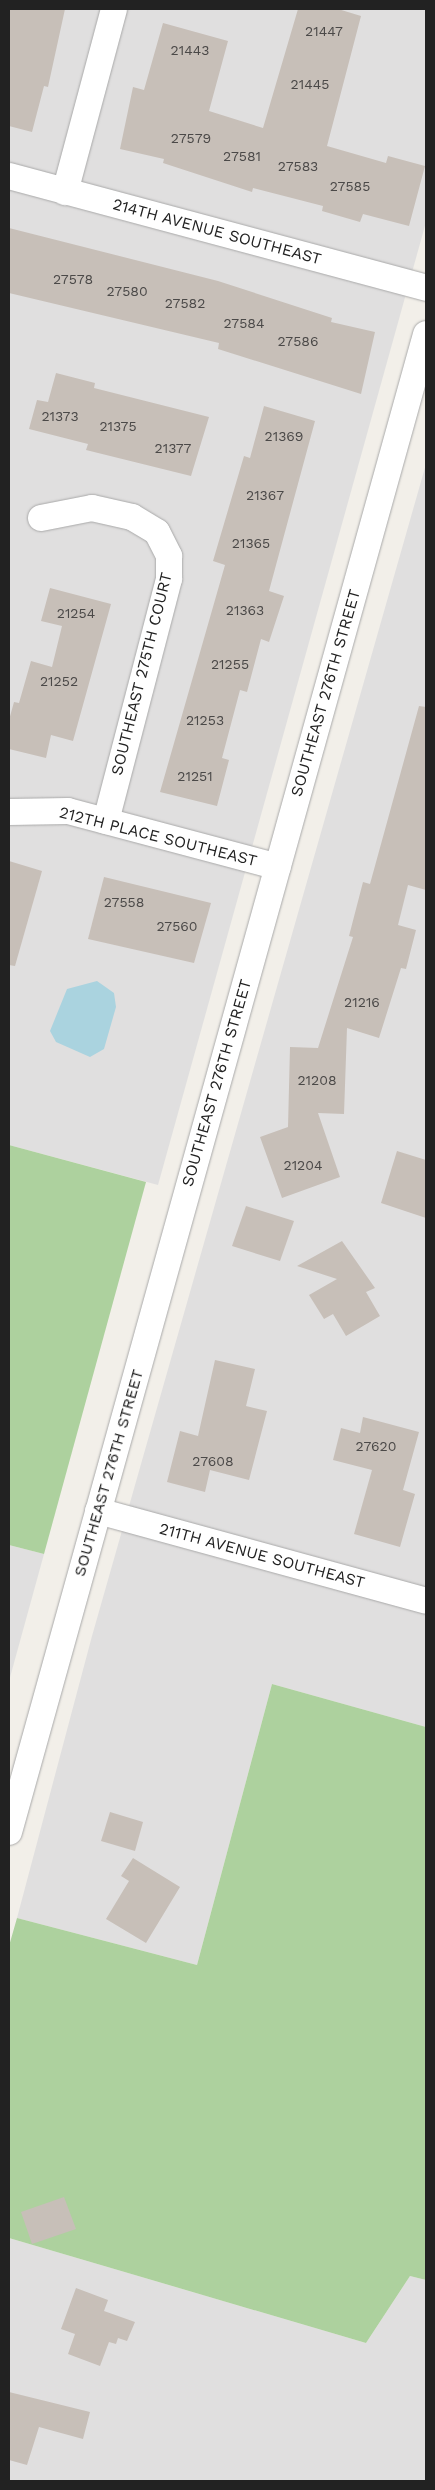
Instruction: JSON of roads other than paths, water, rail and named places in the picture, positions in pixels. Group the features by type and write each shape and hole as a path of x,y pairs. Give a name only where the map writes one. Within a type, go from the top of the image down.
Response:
{"street":[{"path":"65,192 114,9"},
{"name":"214TH AVENUE SOUTHEAST","path":"9,176 426,288"},
{"name":"SOUTHEAST 276TH STREET","path":"9,1832 426,334"},
{"name":"SOUTHEAST 275TH COURT","path":"41,518 92,508 132,517 157,532 169,556 169,579 106,821"},
{"name":"212TH PLACE SOUTHEAST","path":"9,812 68,811 278,867"},
{"name":"211TH AVENUE SOUTHEAST","path":"98,1512 426,1601"}],"water":[{"path":"97,981 114,993 116,1007 104,1049 90,1057 56,1042 50,1031 67,989"}]}
